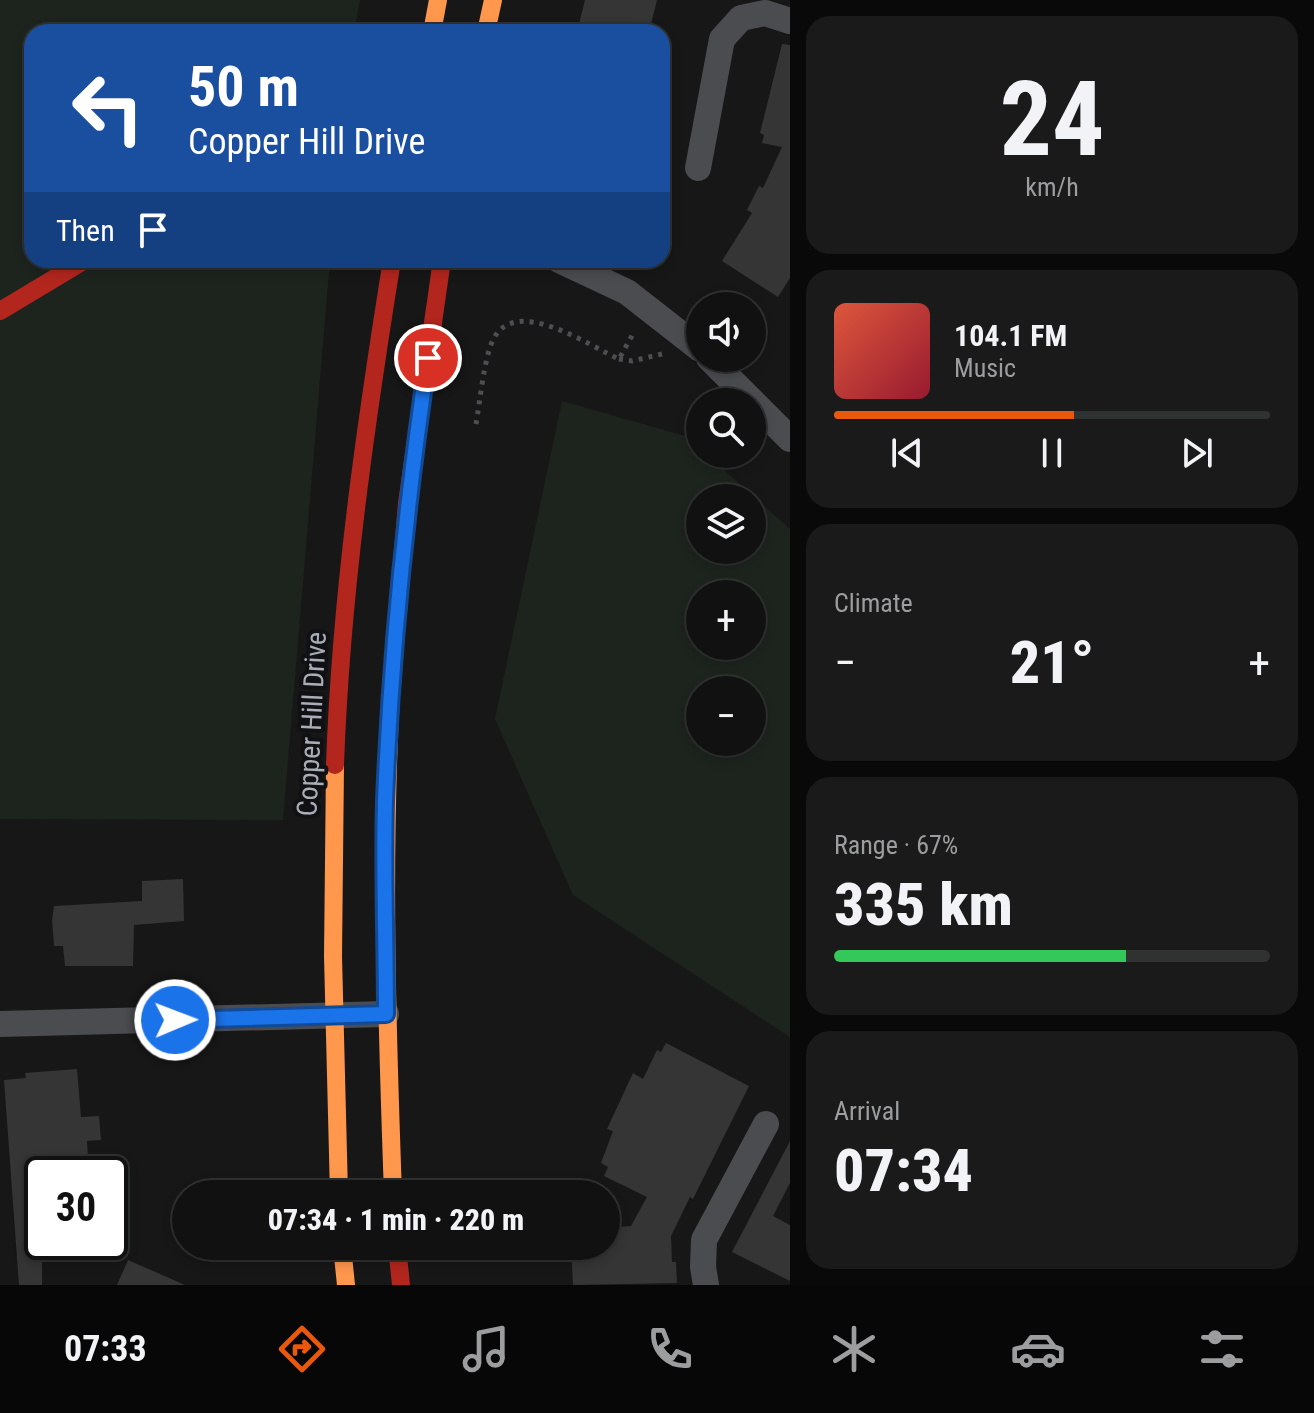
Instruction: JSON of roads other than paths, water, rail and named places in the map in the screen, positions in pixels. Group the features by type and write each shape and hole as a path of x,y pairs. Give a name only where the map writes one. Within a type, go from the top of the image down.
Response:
{"main road":[{"path":"434,24 438,0"},
{"path":"488,24 493,0"},
{"path":"0,311 72,268"},
{"name":"Copper Hill Drive","path":"338,1180 332,1016 334,778 348,561 364,428 391,268"},
{"path":"392,1180 386,1014 385,803 396,618 407,503 441,268"},
{"path":"343,1260 346,1285"},
{"path":"398,1260 401,1285"}],"street":[{"path":"698,168 722,39 741,18 765,13 790,21"},
{"path":"576,268 627,292 686,338"},
{"path":"723,372 790,439"},
{"path":"0,1024 386,1014"},
{"path":"706,1285 704,1240 766,1124"}]}
